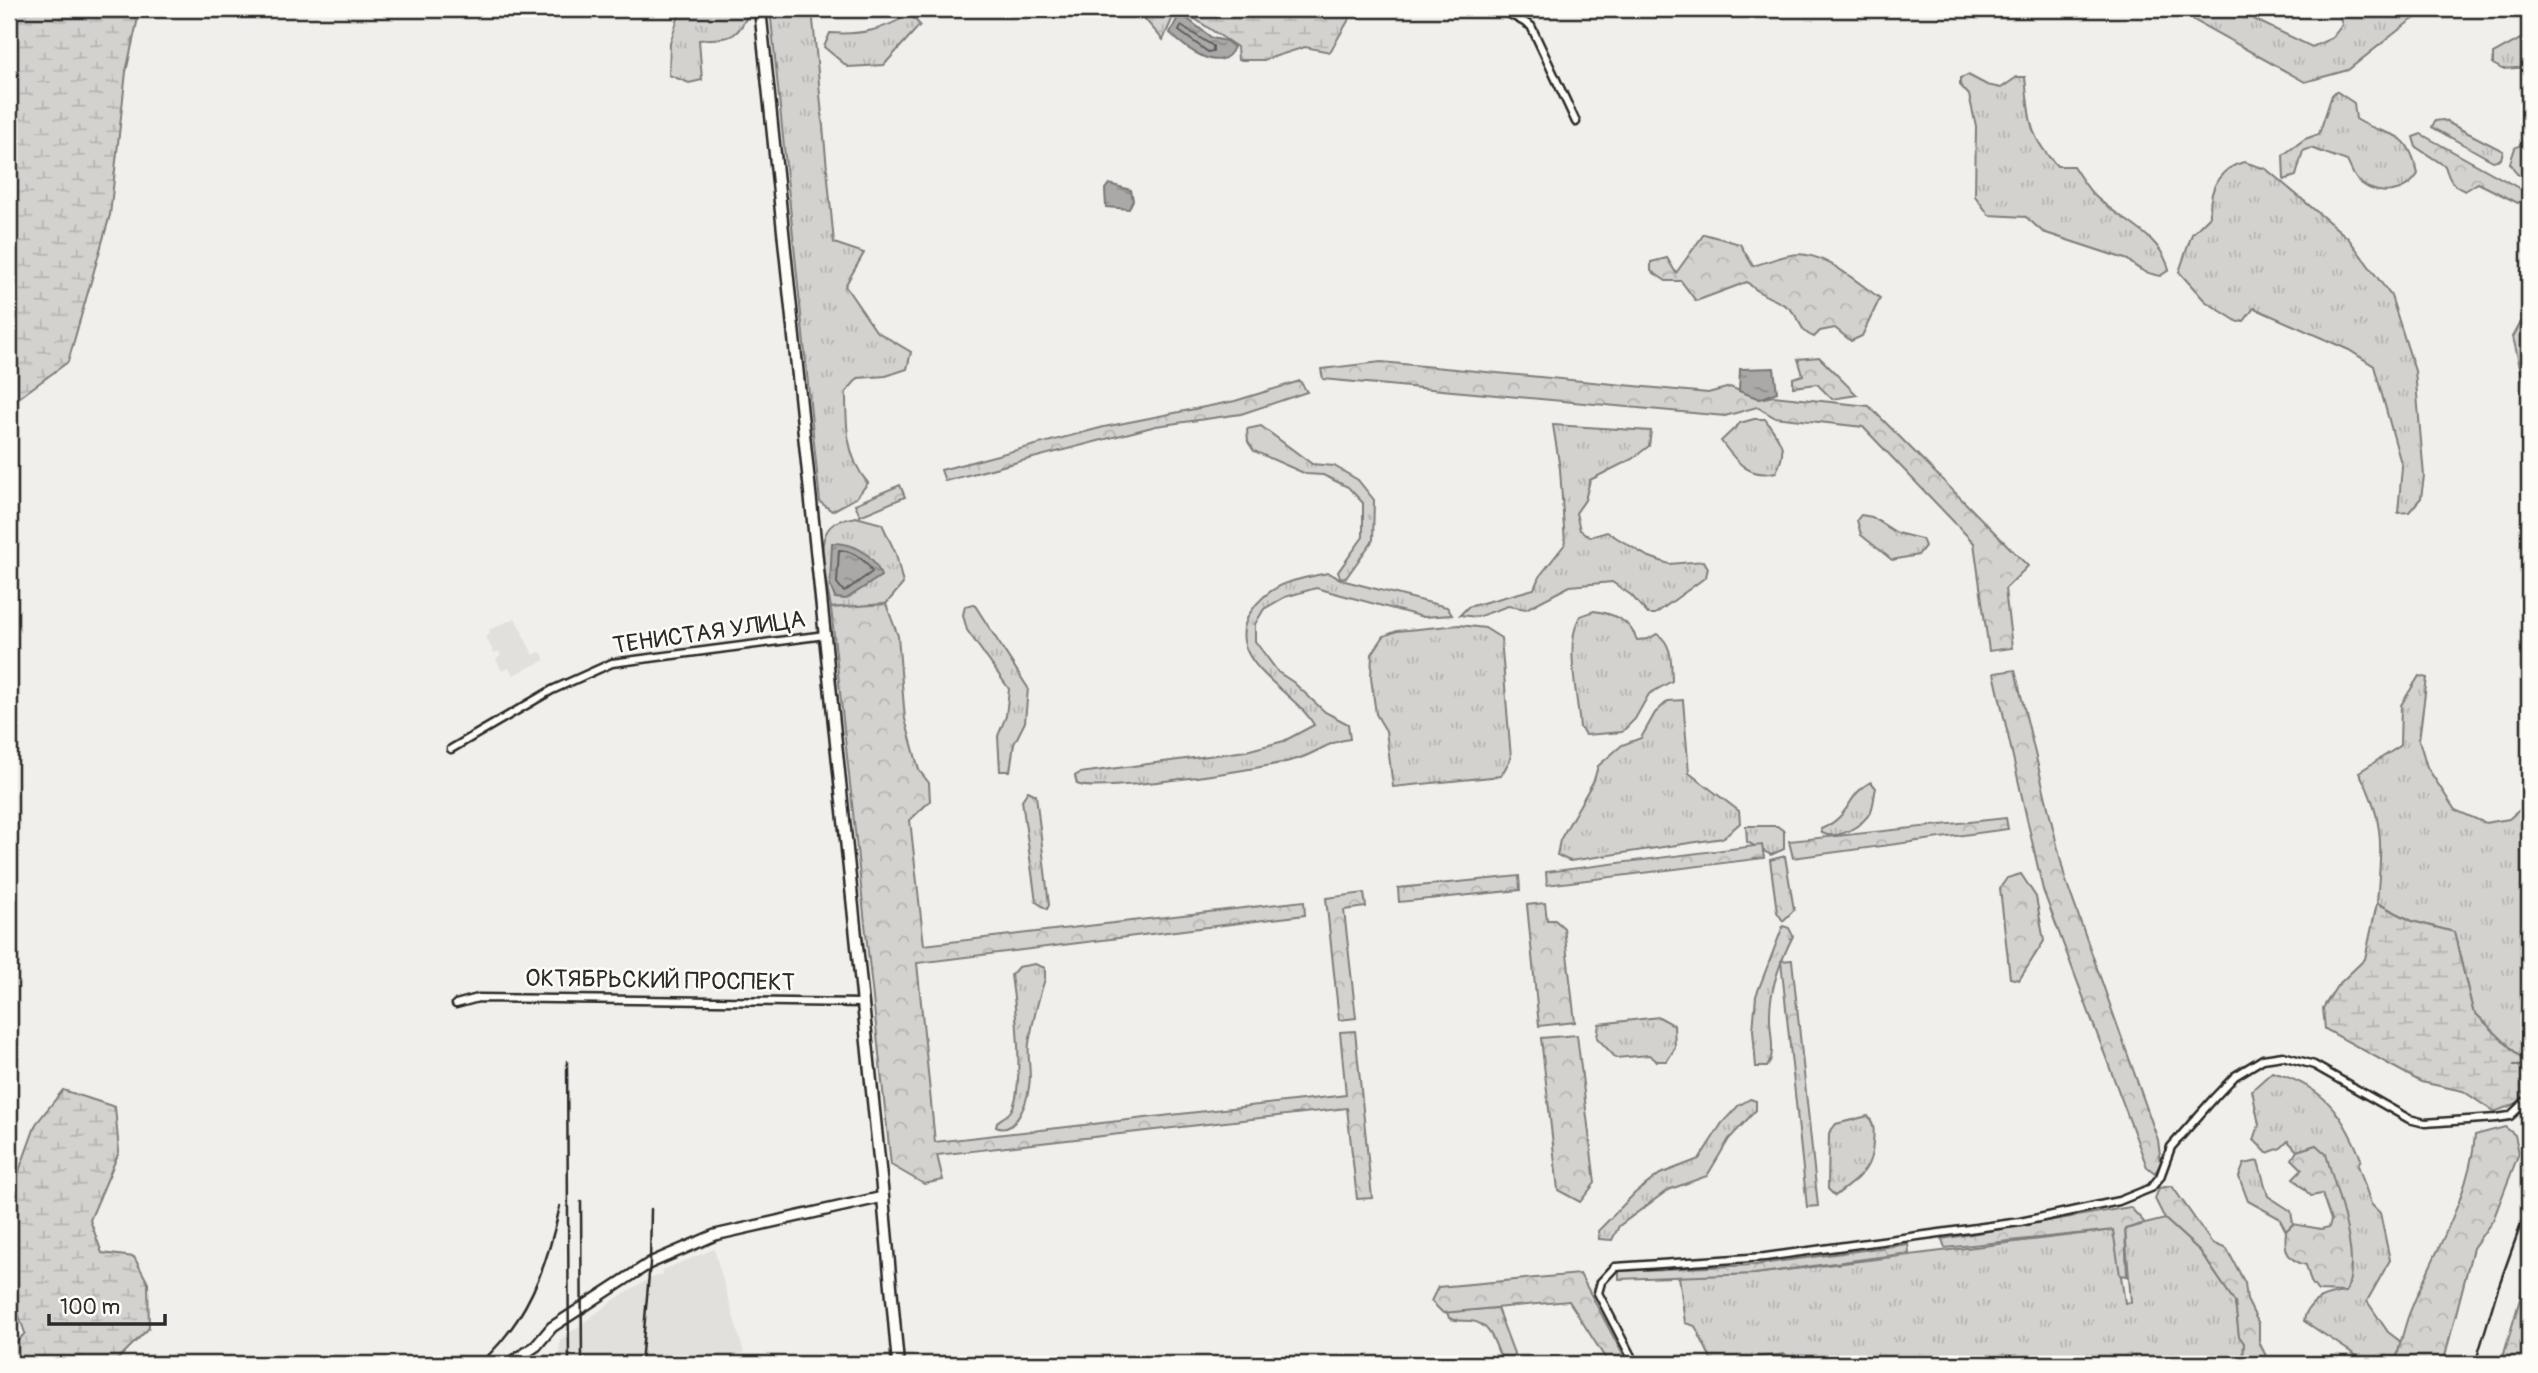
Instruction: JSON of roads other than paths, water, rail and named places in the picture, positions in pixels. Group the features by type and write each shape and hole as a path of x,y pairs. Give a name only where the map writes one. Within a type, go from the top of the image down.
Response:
{"main road":[{"path":"760,9 898,1364"}],"street":[{"path":"1501,9 1531,26 1576,122"},
{"name":"ТЕНИСТАЯ УЛИЦА","path":"451,749 552,690 612,663 825,635"},
{"name":"ОКТЯБРЬСКИЙ ПРОСПЕКТ","path":"456,1004 478,998 863,1003"},
{"path":"1635,1364 1598,1293 1601,1282 1622,1264 1765,1257 2020,1222 2119,1201 2151,1188 2160,1177 2171,1147 2235,1076 2263,1059 2283,1056 2314,1065 2409,1119 2426,1123 2510,1116 2529,1098"},
{"path":"509,1364 537,1346 552,1327 650,1263 715,1234 883,1197"}],"water":[{"path":"1180,13 1212,38 1226,41 1234,47 1228,56 1212,59 1193,51 1176,39 1170,33"},
{"path":"1109,184 1131,190 1133,200 1129,209 1106,207 1105,189"},
{"path":"1774,368 1777,392 1760,399 1739,391 1740,369"},
{"path":"832,543 848,545 862,551 874,562 881,576 846,599 835,598 830,585"}],"waterway":[{"path":"2514,1065 2529,1068"}],"railway":[{"path":"567,1061 569,1364"},
{"path":"581,1202 582,1364"},
{"path":"2475,1364 2498,1288 2529,1202"},
{"path":"479,1364 510,1330 533,1292 549,1251 560,1206"},
{"path":"641,1364 650,1263 651,1209"}]}
